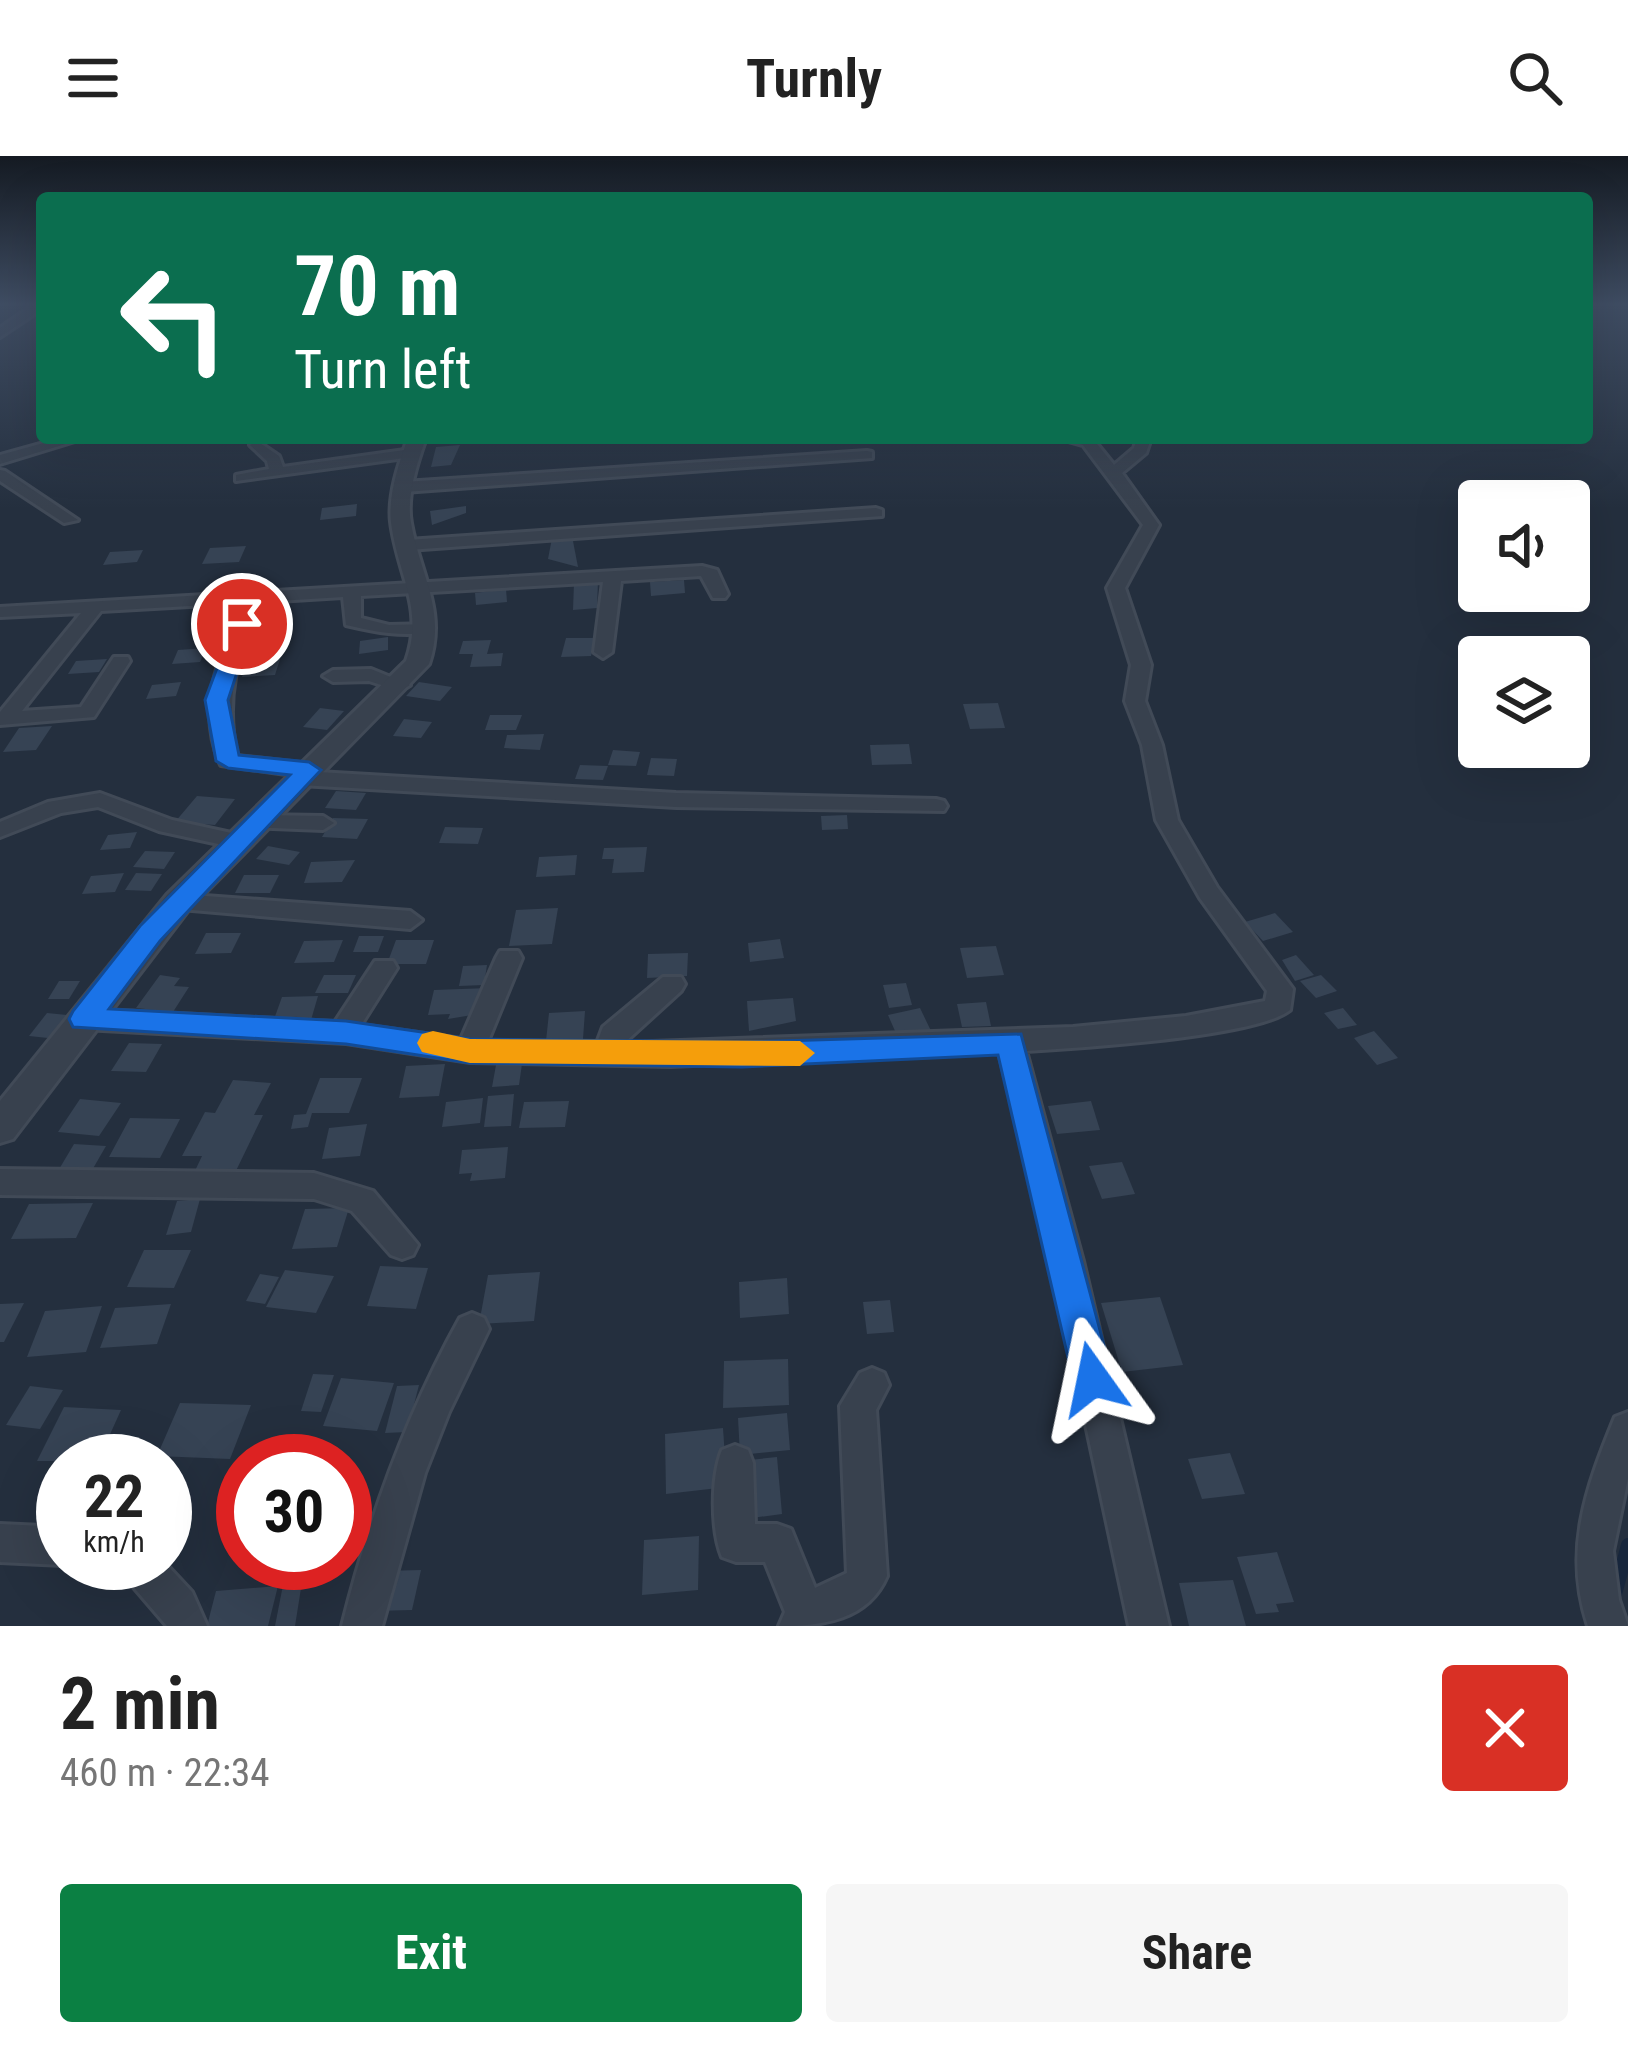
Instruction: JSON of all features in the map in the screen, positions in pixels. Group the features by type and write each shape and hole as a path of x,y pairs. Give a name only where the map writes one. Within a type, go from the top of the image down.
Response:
{"street":[{"path":"0,460 56,444"},
{"path":"790,444 793,458"},
{"path":"84,1019 342,1033 470,1051 824,1053 1186,1026 1272,1010 1283,998 1176,842 1161,802 1152,745 1135,701 1142,665 1117,588 1151,525 1090,444"},
{"path":"1114,475 1142,444"},
{"path":"5,1113 178,902 418,664 427,628 422,584 400,520 414,445 242,478"},
{"path":"257,446 274,459 277,471"},
{"path":"404,487 866,455"},
{"path":"686,465 701,478"},
{"path":"0,475 70,520"},
{"path":"554,475 589,492"},
{"path":"408,545 876,513"},
{"path":"0,612 707,571 719,594"},
{"path":"603,652 613,574"},
{"path":"352,590 352,621 389,630 427,628"},
{"path":"255,597 230,651 216,700 228,761 305,774 676,800 936,806"},
{"path":"3,719 94,607"},
{"path":"3,719 87,713 121,662"},
{"path":"333,676 371,675 400,685"},
{"path":"0,830 56,807 100,800 166,826 247,831 323,824"},
{"path":"178,902 410,920"},
{"path":"470,1051 509,958"},
{"path":"342,1033 384,968"},
{"path":"607,1053 613,1034 672,984"},
{"path":"1010,1042 1067,1261 1149,1626"},
{"path":"0,1182 314,1186 362,1202 402,1245"},
{"path":"362,1626 394,1512 450,1367 472,1329"},
{"path":"735,1463 736,1543 777,1544 802,1619 861,1587 867,1576 858,1406 872,1385"},
{"path":"1608,1626 1591,1568 1598,1503 1628,1430"},
{"path":"0,1543 36,1545"},
{"path":"164,1590 187,1626"}],"building":[{"path":"460,445 451,465 431,467 436,447"},
{"path":"357,504 356,516 320,520 322,508"},
{"path":"466,506 466,513 432,525 430,511"},
{"path":"572,536 578,567 548,559 552,538"},
{"path":"246,546 239,562 202,564 210,548"},
{"path":"143,550 137,562 103,565 110,552"},
{"path":"684,580 685,593 651,596 650,582"},
{"path":"598,581 597,608 573,610 574,583"},
{"path":"506,589 507,602 476,605 475,593"},
{"path":"388,637 388,650 359,654 360,641"},
{"path":"566,638 596,638 591,656 561,657"},
{"path":"491,640 487,654 503,653 501,666 470,667 473,654 459,654 463,641"},
{"path":"206,648 200,662 172,664 178,650"},
{"path":"281,656 275,675 242,677 249,658"},
{"path":"107,659 99,672 68,674 76,661"},
{"path":"181,682 176,696 146,699 152,685"},
{"path":"419,682 452,687 440,701 406,696"},
{"path":"998,703 1005,728 970,729 963,704"},
{"path":"320,708 344,711 327,730 303,727"},
{"path":"490,715 522,715 516,730 485,730"},
{"path":"404,719 432,722 421,738 393,736"},
{"path":"52,726 36,750 3,752 19,728"},
{"path":"544,734 540,750 504,748 507,735"},
{"path":"909,744 912,764 872,765 870,745"},
{"path":"613,750 640,752 636,766 608,765"},
{"path":"651,758 677,759 674,776 647,775"},
{"path":"580,765 608,766 603,780 575,779"},
{"path":"336,791 366,793 356,810 325,808"},
{"path":"197,796 235,799 215,825 175,822"},
{"path":"847,815 848,829 822,830 821,816"},
{"path":"333,818 368,819 357,839 322,837"},
{"path":"445,827 483,828 478,844 439,843"},
{"path":"137,832 130,848 100,850 108,835"},
{"path":"268,846 300,852 289,865 256,859"},
{"path":"647,847 644,872 612,873 614,859 602,859 604,848"},
{"path":"145,851 175,852 164,869 133,867"},
{"path":"577,855 575,875 536,877 539,857"},
{"path":"355,860 342,882 304,883 311,862"},
{"path":"124,873 115,892 82,894 91,876"},
{"path":"136,873 162,874 151,891 125,890"},
{"path":"244,875 279,875 270,893 235,893"},
{"path":"558,908 552,944 509,946 516,910"},
{"path":"1275,913 1293,932 1263,941 1245,922"},
{"path":"206,933 241,933 231,953 195,954"},
{"path":"359,936 384,936 378,952 353,952"},
{"path":"780,939 784,958 750,962 748,943"},
{"path":"343,940 334,962 294,963 304,941"},
{"path":"396,940 434,940 426,964 387,964"},
{"path":"996,946 1004,975 967,978 960,948"},
{"path":"688,953 687,976 647,978 648,954"},
{"path":"1296,955 1314,975 1295,981 1282,960"},
{"path":"487,965 484,985 459,986 463,966"},
{"path":"160,975 180,978 174,986 189,987 173,1012 136,1008"},
{"path":"324,975 356,975 348,993 315,993"},
{"path":"1321,975 1337,991 1316,998 1300,981"},
{"path":"59,981 80,981 69,999 48,999"},
{"path":"906,983 912,1005 889,1008 883,985"},
{"path":"489,988 484,1013 448,1019 450,1014 428,1015 434,990"},
{"path":"318,996 311,1020 273,1022 282,997"},
{"path":"793,998 796,1021 749,1031 747,1001"},
{"path":"986,1002 991,1026 962,1027 957,1004"},
{"path":"920,1008 932,1033 899,1040 888,1015"},
{"path":"1343,1008 1357,1025 1338,1029 1324,1013"},
{"path":"585,1011 583,1039 546,1041 549,1013"},
{"path":"47,1013 67,1015 48,1038 29,1036"},
{"path":"1374,1031 1398,1058 1377,1065 1354,1038"},
{"path":"129,1043 162,1044 146,1072 111,1071"},
{"path":"445,1064 439,1096 399,1098 406,1066"},
{"path":"522,1064 519,1085 492,1087 496,1065"},
{"path":"320,1078 362,1078 349,1113 312,1113 308,1127 291,1129 294,1115 306,1114"},
{"path":"233,1080 271,1083 254,1115 263,1115 233,1177 193,1175 202,1156 182,1156 205,1112 215,1113"},
{"path":"514,1094 511,1126 484,1127 488,1096"},
{"path":"483,1098 480,1123 442,1127 446,1102"},
{"path":"80,1099 121,1103 99,1136 58,1132"},
{"path":"569,1101 565,1127 519,1128 524,1102"},
{"path":"1091,1101 1100,1130 1057,1134 1048,1106"},
{"path":"130,1118 180,1119 160,1158 109,1157"},
{"path":"367,1124 360,1156 322,1159 329,1128"},
{"path":"74,1144 106,1146 91,1172 58,1171"},
{"path":"508,1147 505,1178 470,1181 472,1173 459,1174 462,1150"},
{"path":"1122,1162 1135,1194 1102,1199 1089,1166"},
{"path":"200,1199 191,1232 166,1235 177,1201"},
{"path":"93,1203 76,1238 11,1239 29,1204"},
{"path":"349,1208 337,1247 292,1249 305,1209"},
{"path":"144,1250 191,1250 174,1288 127,1287"},
{"path":"380,1266 428,1268 416,1309 367,1306"},
{"path":"285,1270 334,1276 316,1313 266,1307"},
{"path":"540,1272 534,1321 479,1324 488,1275"},
{"path":"260,1274 279,1277 265,1304 246,1301"},
{"path":"787,1278 789,1314 740,1318 739,1282"},
{"path":"1160,1297 1183,1365 1122,1372 1101,1303"},
{"path":"890,1300 894,1332 867,1334 863,1302"},
{"path":"24,1303 4,1342 0,1342 0,1304"},
{"path":"171,1304 157,1344 100,1348 115,1308"},
{"path":"102,1306 86,1352 27,1357 45,1311"},
{"path":"788,1359 789,1405 723,1408 724,1361"},
{"path":"313,1374 334,1375 321,1412 301,1411"},
{"path":"341,1378 394,1383 377,1431 323,1426"},
{"path":"419,1385 407,1432 385,1433 397,1386"},
{"path":"30,1386 63,1390 40,1429 6,1425"},
{"path":"180,1403 251,1405 240,1434 216,1434 216,1458 192,1457 192,1434 167,1434"},
{"path":"64,1407 121,1410 110,1434 50,1434"},
{"path":"787,1413 790,1450 740,1455 738,1418"},
{"path":"723,1428 727,1487 666,1494 665,1434"},
{"path":"1230,1453 1245,1494 1202,1499 1188,1459"},
{"path":"777,1457 782,1514 744,1519 740,1461"},
{"path":"699,1536 698,1590 642,1595 644,1540"},
{"path":"1277,1552 1294,1602 1276,1604 1279,1612 1256,1614 1237,1557"},
{"path":"421,1570 412,1610 373,1611 383,1571"},
{"path":"1233,1580 1246,1626 1189,1626 1179,1583"},
{"path":"277,1590 268,1626 207,1626 216,1591"},
{"path":"282,1590 301,1590 295,1626 275,1626"}],"waterway":[{"path":"1614,1598 1628,1545"}],"slow traffic":[{"path":"433,1043 470,1051 800,1053"}],"route":[{"path":"242,624 216,700 229,764 309,770 196,883 84,1019 400,1037 470,1051 824,1053 1010,1042 1039,1144 1093,1379"}]}
